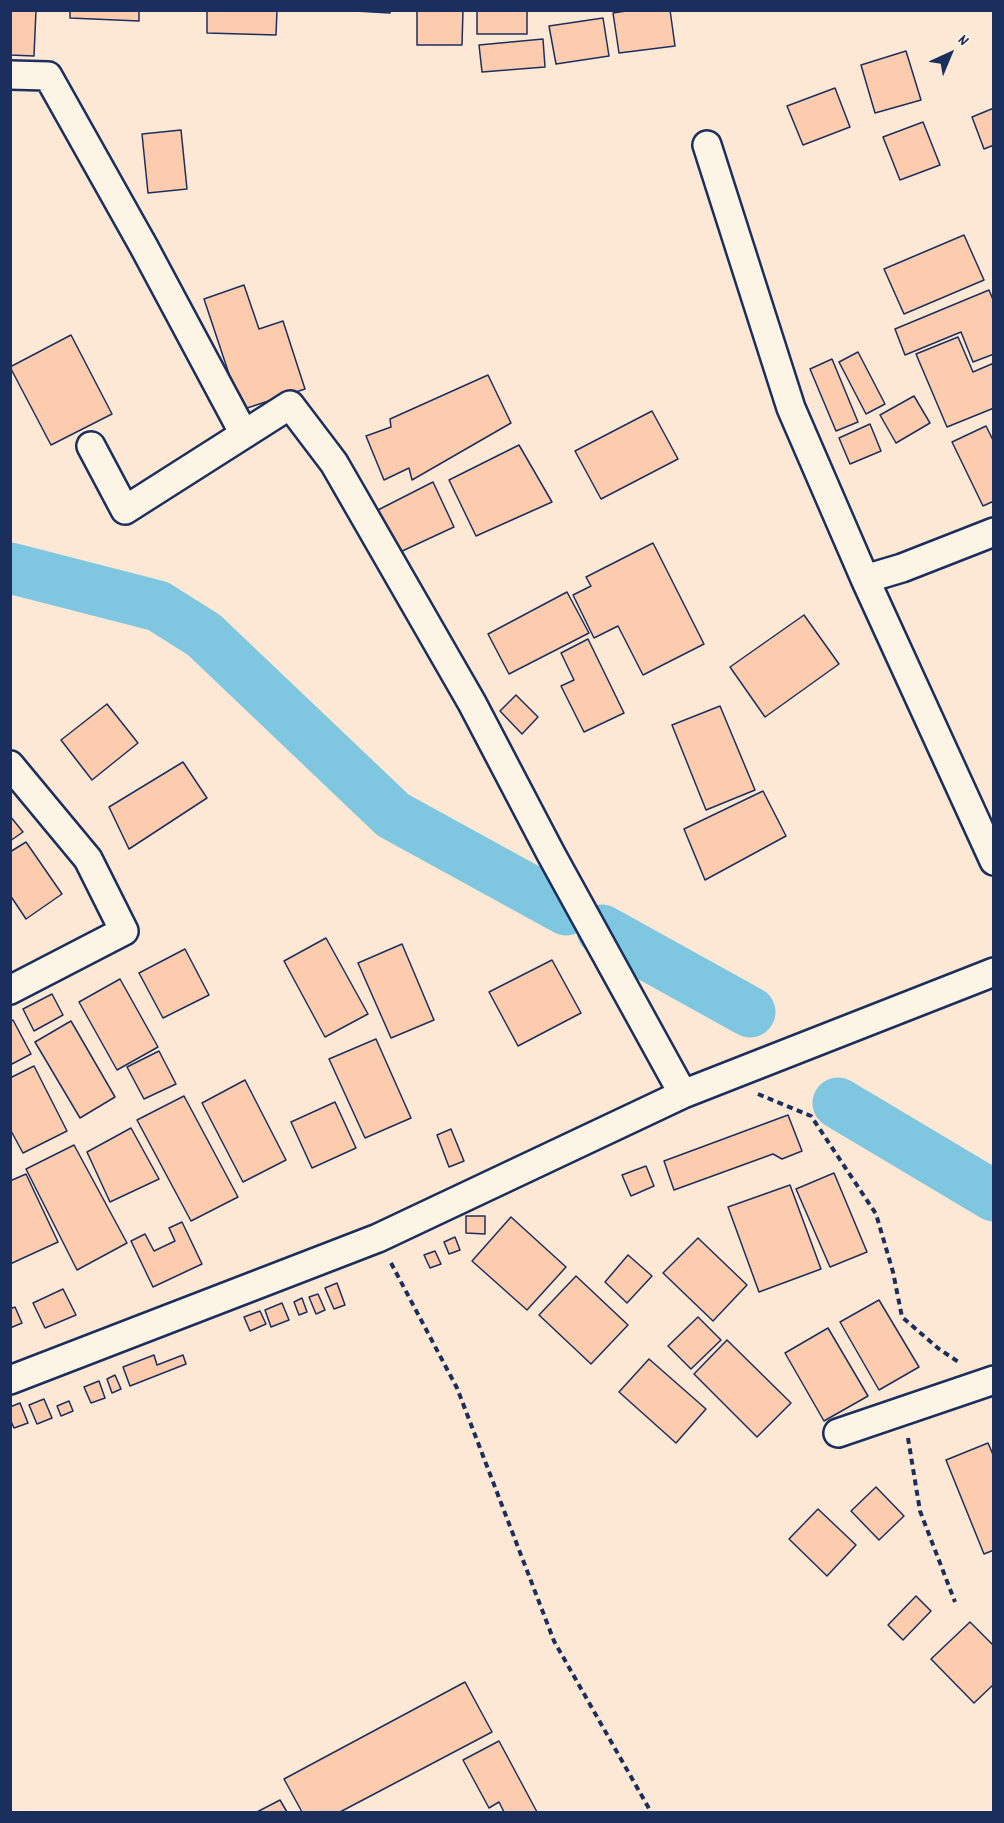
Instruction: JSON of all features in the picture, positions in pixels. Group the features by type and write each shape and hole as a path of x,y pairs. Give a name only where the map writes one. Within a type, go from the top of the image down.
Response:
{"street":[{"path":"10,75 48,76 144,247 244,434"},
{"path":"707,145 791,408 865,579 993,861"},
{"path":"91,446 125,510 290,405 334,463 472,703 556,864 683,1094"},
{"path":"865,579 902,568 993,532"},
{"path":"10,765 88,859 124,931 10,990"},
{"path":"10,1380 378,1238 683,1094 993,972"},
{"path":"838,1433 991,1380"}],"path":[{"path":"722,1079 811,1116 876,1214 893,1272 902,1317 939,1349 991,1380"},
{"path":"378,1238 457,1388 554,1641 651,1812"},
{"path":"903,1411 920,1511 955,1602"}],"building":[{"path":"10,10 36,10 34,56 10,55"},
{"path":"70,10 139,10 139,21 70,18"},
{"path":"207,10 277,10 276,35 207,33"},
{"path":"338,10 390,10 390,13"},
{"path":"417,10 463,10 462,45 417,45"},
{"path":"477,10 527,10 527,34 477,34"},
{"path":"633,10 670,10 675,46 619,53 613,13"},
{"path":"603,18 609,56 556,64 549,26"},
{"path":"543,39 545,67 482,72 479,45"},
{"path":"906,51 921,100 875,113 861,65"},
{"path":"835,88 850,127 803,145 787,106"},
{"path":"994,108 994,145 984,149 972,117"},
{"path":"923,122 940,165 900,180 883,137"},
{"path":"181,130 187,189 148,193 142,134"},
{"path":"964,235 984,280 904,314 884,269"},
{"path":"244,285 259,329 283,321 305,389 241,410 204,299"},
{"path":"989,290 994,302 994,354 973,362 961,332 905,355 895,329"},
{"path":"71,335 112,414 51,445 10,367"},
{"path":"958,337 973,372 994,363 994,408 947,427 916,354"},
{"path":"858,352 885,404 866,414 839,362"},
{"path":"832,359 858,422 836,431 810,369"},
{"path":"488,375 511,423 412,480 409,468 384,480 366,436 391,427 390,419"},
{"path":"914,396 930,423 896,443 880,415"},
{"path":"652,411 678,459 601,499 575,451"},
{"path":"870,424 881,451 850,464 839,438"},
{"path":"986,426 994,442 994,501 983,506 952,442"},
{"path":"519,445 552,502 476,536 449,480"},
{"path":"433,482 454,527 398,553 376,511"},
{"path":"653,543 704,644 643,675 618,626 594,638 573,595 591,586 586,577"},
{"path":"567,592 589,633 509,674 488,634"},
{"path":"804,615 839,664 765,717 730,667"},
{"path":"588,639 624,713 584,732 561,686 574,680 561,653"},
{"path":"516,695 538,717 522,734 500,711"},
{"path":"107,704 138,743 92,780 61,740"},
{"path":"720,706 755,790 706,810 672,725"},
{"path":"183,762 207,798 129,849 109,807"},
{"path":"763,791 786,836 705,880 684,829"},
{"path":"10,816 23,832 10,841"},
{"path":"26,842 62,894 26,919 10,895 10,852"},
{"path":"326,938 368,1014 325,1037 284,961"},
{"path":"402,944 434,1020 391,1038 358,963"},
{"path":"185,949 209,995 163,1018 139,973"},
{"path":"552,960 581,1013 518,1046 489,992"},
{"path":"120,979 158,1047 117,1070 79,1002"},
{"path":"52,994 63,1015 34,1031 23,1009"},
{"path":"13,1020 31,1054 10,1065 10,1022"},
{"path":"71,1021 115,1097 80,1118 35,1042"},
{"path":"376,1039 411,1118 365,1138 329,1059"},
{"path":"159,1051 176,1084 144,1099 127,1067"},
{"path":"34,1066 67,1131 23,1153 10,1129 10,1078"},
{"path":"245,1080 286,1160 243,1182 202,1103"},
{"path":"184,1096 238,1197 191,1221 137,1120"},
{"path":"335,1102 356,1148 312,1168 291,1122"},
{"path":"788,1115 802,1151 782,1159 773,1154 674,1190 664,1161"},
{"path":"131,1128 159,1179 110,1202 87,1152"},
{"path":"451,1129 464,1161 449,1167 437,1135"},
{"path":"74,1145 127,1243 77,1270 26,1169"},
{"path":"646,1166 654,1186 631,1196 622,1175"},
{"path":"834,1173 867,1252 830,1267 796,1189"},
{"path":"26,1174 58,1242 10,1264 10,1181"},
{"path":"790,1185 821,1269 759,1292 728,1207"},
{"path":"466,1216 485,1216 485,1234 466,1233"},
{"path":"511,1217 566,1267 527,1310 472,1261"},
{"path":"182,1222 202,1264 153,1287 131,1241 145,1234 154,1251 175,1241 169,1228"},
{"path":"455,1237 460,1250 449,1254 444,1242"},
{"path":"698,1238 747,1285 713,1321 663,1273"},
{"path":"435,1251 441,1264 430,1268 424,1255"},
{"path":"628,1255 652,1276 627,1303 605,1282"},
{"path":"576,1276 628,1325 591,1364 539,1315"},
{"path":"337,1283 345,1305 334,1309 325,1288"},
{"path":"63,1289 76,1315 45,1328 33,1303"},
{"path":"318,1294 325,1310 316,1314 309,1297"},
{"path":"302,1298 307,1312 299,1315 294,1302"},
{"path":"879,1300 919,1367 879,1390 840,1322"},
{"path":"282,1303 289,1320 271,1327 265,1310"},
{"path":"15,1307 22,1323 10,1328 10,1309"},
{"path":"260,1311 266,1324 250,1331 244,1317"},
{"path":"698,1317 721,1340 691,1369 668,1346"},
{"path":"828,1328 868,1396 824,1421 785,1353"},
{"path":"727,1340 791,1403 757,1437 694,1374"},
{"path":"154,1355 157,1365 183,1355 186,1364 130,1386 123,1367"},
{"path":"649,1359 706,1409 676,1443 619,1392"},
{"path":"115,1375 121,1389 112,1393 107,1379"},
{"path":"99,1381 105,1398 91,1403 84,1387"},
{"path":"44,1399 52,1418 37,1424 29,1405"},
{"path":"69,1401 73,1411 61,1416 57,1406"},
{"path":"20,1403 28,1423 14,1428 10,1419 10,1407"},
{"path":"988,1443 994,1457 994,1550 984,1554 946,1460"},
{"path":"876,1487 904,1516 879,1540 851,1511"},
{"path":"818,1509 856,1545 827,1576 789,1539"},
{"path":"916,1596 931,1611 903,1640 888,1625"},
{"path":"970,1622 994,1646 994,1684 974,1703 931,1659"},
{"path":"465,1682 492,1732 340,1812 302,1812 284,1779"},
{"path":"499,1741 537,1812 504,1812 499,1802 489,1808 463,1760"},
{"path":"280,1800 287,1812 257,1812"}],"waterway":[{"path":"10,568 158,606 204,635 393,815 566,910"},
{"path":"602,930 750,1012"},
{"path":"838,1103 994,1196"}]}
